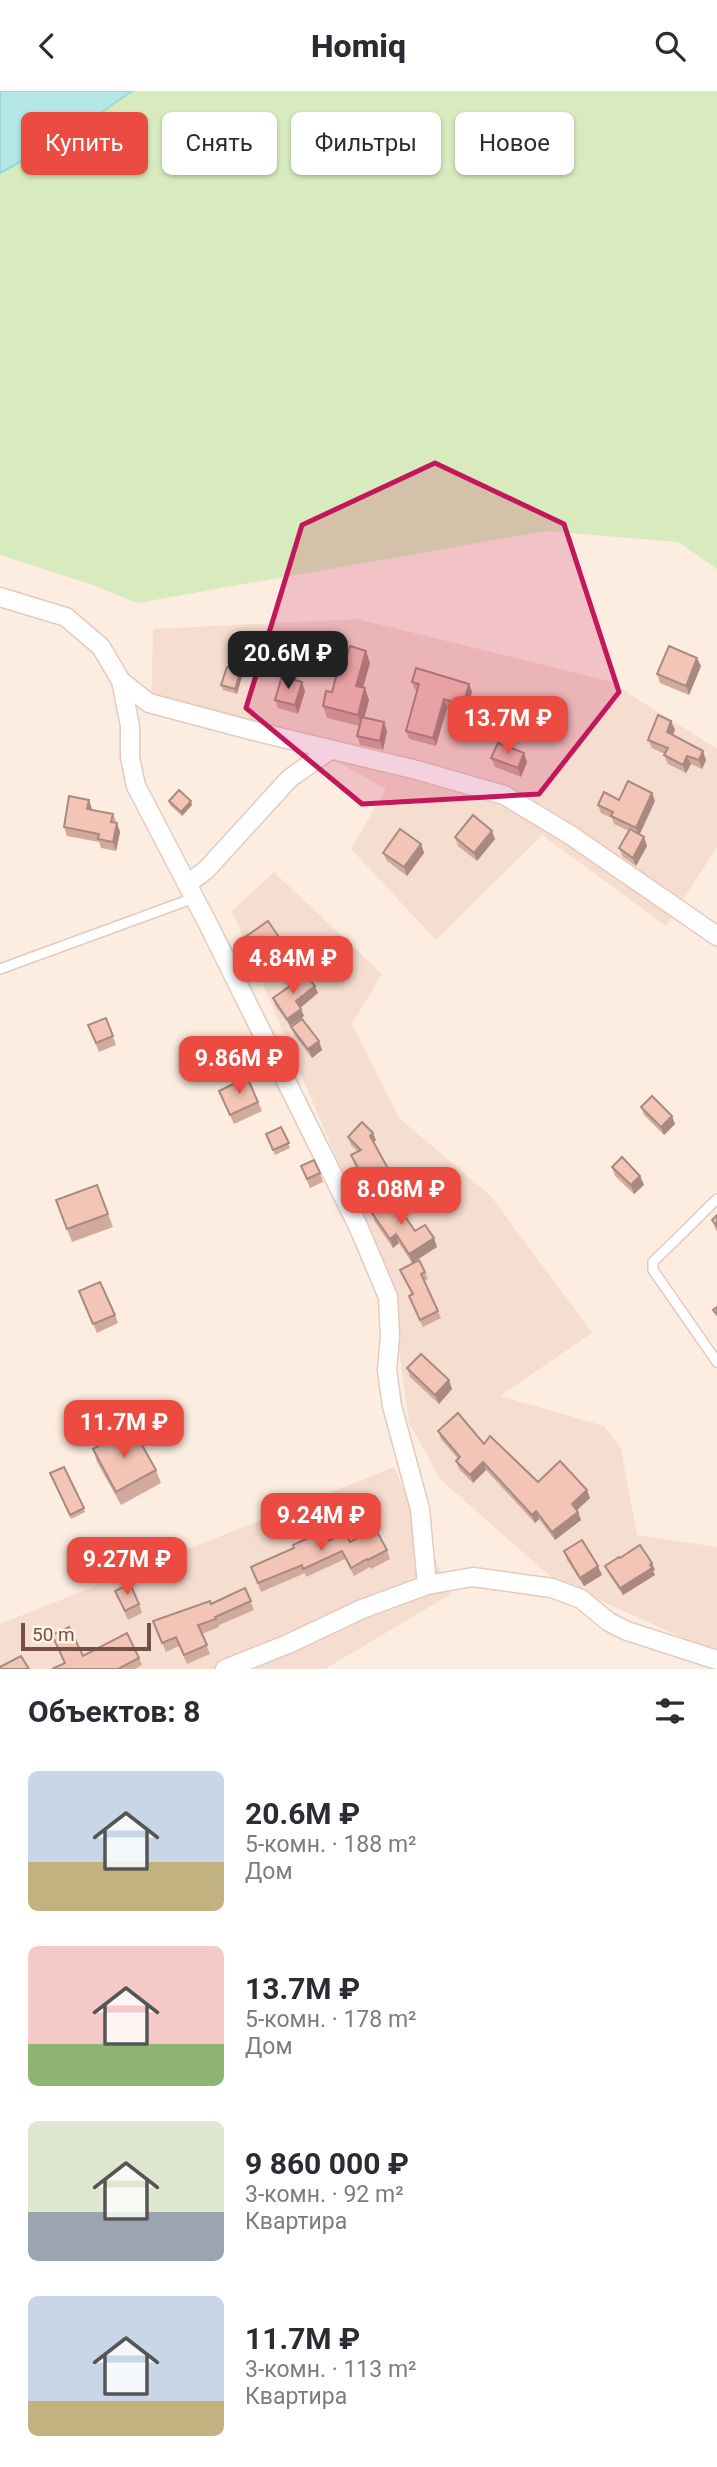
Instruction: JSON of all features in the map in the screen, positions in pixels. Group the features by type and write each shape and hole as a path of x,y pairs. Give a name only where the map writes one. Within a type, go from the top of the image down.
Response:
{"street":[{"path":"0,597 66,617 102,647 121,681 130,726 130,757 136,786 358,1226 388,1297 390,1335 387,1370 392,1406 420,1509 427,1585"},
{"path":"121,681 149,703 417,770 504,795 569,834 717,936"},
{"path":"191,891 206,870 290,778 330,750"},
{"path":"225,1669 288,1644 362,1609 427,1585 473,1577 552,1588 581,1599 609,1622 627,1630 717,1660"}],"lane":[{"path":"0,969 191,891"},
{"path":"717,1199 653,1262 653,1270 717,1362"}],"highlighted area":[{"path":"435,463 564,524 619,692 539,794 362,804 246,708 302,525"}],"shaded area":[{"path":"357,619 609,681 717,749 717,847 666,926 542,835 436,940 351,849 386,789 319,752 151,713 153,629"},
{"path":"274,872 382,974 352,1024 400,1119 491,1196 592,1333 500,1396 604,1426 621,1449 637,1535 717,1547 717,1650 704,1647 552,1578 441,1480 409,1423 393,1305 371,1240 232,911"},
{"path":"394,1467 451,1594 325,1669 0,1669 0,1624"}],"green space":[{"path":"132,91 717,91 717,569 678,542 546,531 137,603 93,585 0,555 0,173 21,161 21,175 148,175 148,112 102,112"}],"water":[{"path":"0,91 132,91 102,112 21,112 21,161 0,173"}],"building":[{"path":"350,646 366,651 356,686 365,688 358,715 323,706 326,691 332,692 341,658 346,659"},
{"path":"669,646 697,658 686,686 657,674"},
{"path":"227,667 241,671 235,689 221,685"},
{"path":"416,668 469,684 463,705 444,699 433,738 406,731 419,684 412,682"},
{"path":"282,676 302,682 295,705 275,700"},
{"path":"658,715 671,721 667,732 703,751 699,760 687,756 683,765 664,755 668,748 648,740"},
{"path":"362,717 384,722 380,741 357,736"},
{"path":"498,743 524,753 518,768 491,758"},
{"path":"628,781 652,793 636,828 611,816 613,812 598,805 604,792 619,800"},
{"path":"179,790 191,801 181,812 169,801"},
{"path":"69,796 89,800 87,809 113,814 111,822 117,823 113,842 98,839 99,834 64,827"},
{"path":"473,815 492,831 474,853 455,837"},
{"path":"400,829 421,844 404,867 383,853"},
{"path":"630,829 644,837 633,858 619,848"},
{"path":"268,921 285,946 265,959 262,955 258,958 245,937"},
{"path":"306,975 315,986 296,1001 301,1009 287,1019 273,998"},
{"path":"106,1018 113,1036 96,1043 88,1025"},
{"path":"302,1019 319,1041 308,1049 291,1027"},
{"path":"247,1077 258,1102 230,1115 219,1091"},
{"path":"652,1096 672,1116 661,1127 641,1107"},
{"path":"362,1122 373,1133 370,1136 391,1174 389,1176 384,1171 365,1181 351,1155 361,1150 348,1137"},
{"path":"281,1127 289,1143 273,1150 266,1134"},
{"path":"622,1157 640,1176 631,1185 612,1167"},
{"path":"314,1160 320,1173 307,1179 301,1166"},
{"path":"442,1170 452,1183 441,1192 430,1179"},
{"path":"97,1185 108,1214 67,1229 56,1200"},
{"path":"392,1198 415,1231 425,1225 434,1238 409,1254 396,1234 390,1239 372,1213"},
{"path":"419,1260 425,1272 421,1274 438,1311 420,1320 409,1296 413,1294 400,1270"},
{"path":"100,1282 115,1315 93,1324 79,1291"},
{"path":"421,1354 449,1380 435,1395 407,1368"},
{"path":"458,1413 484,1444 490,1436 538,1482 560,1461 587,1490 572,1504 578,1512 552,1532 536,1511 532,1515 483,1462 470,1475 456,1461 460,1457 438,1431"},
{"path":"132,1427 156,1470 116,1492 93,1449"},
{"path":"64,1467 84,1508 70,1515 50,1473"},
{"path":"375,1528 387,1550 351,1568 342,1551 303,1569 302,1565 258,1583 251,1567 294,1548 293,1545 323,1531 328,1541 346,1533 350,1542"},
{"path":"582,1540 598,1566 580,1578 564,1551"},
{"path":"640,1545 652,1563 652,1568 620,1588 605,1566"},
{"path":"130,1584 139,1604 125,1611 115,1591"},
{"path":"245,1588 251,1601 198,1625 207,1645 184,1655 176,1637 162,1643 153,1621 210,1601 211,1604"},
{"path":"69,1627 83,1656 127,1633 139,1658 118,1669 52,1669 65,1663 52,1635"},
{"path":"21,1656 29,1669 0,1669 0,1667"}]}
